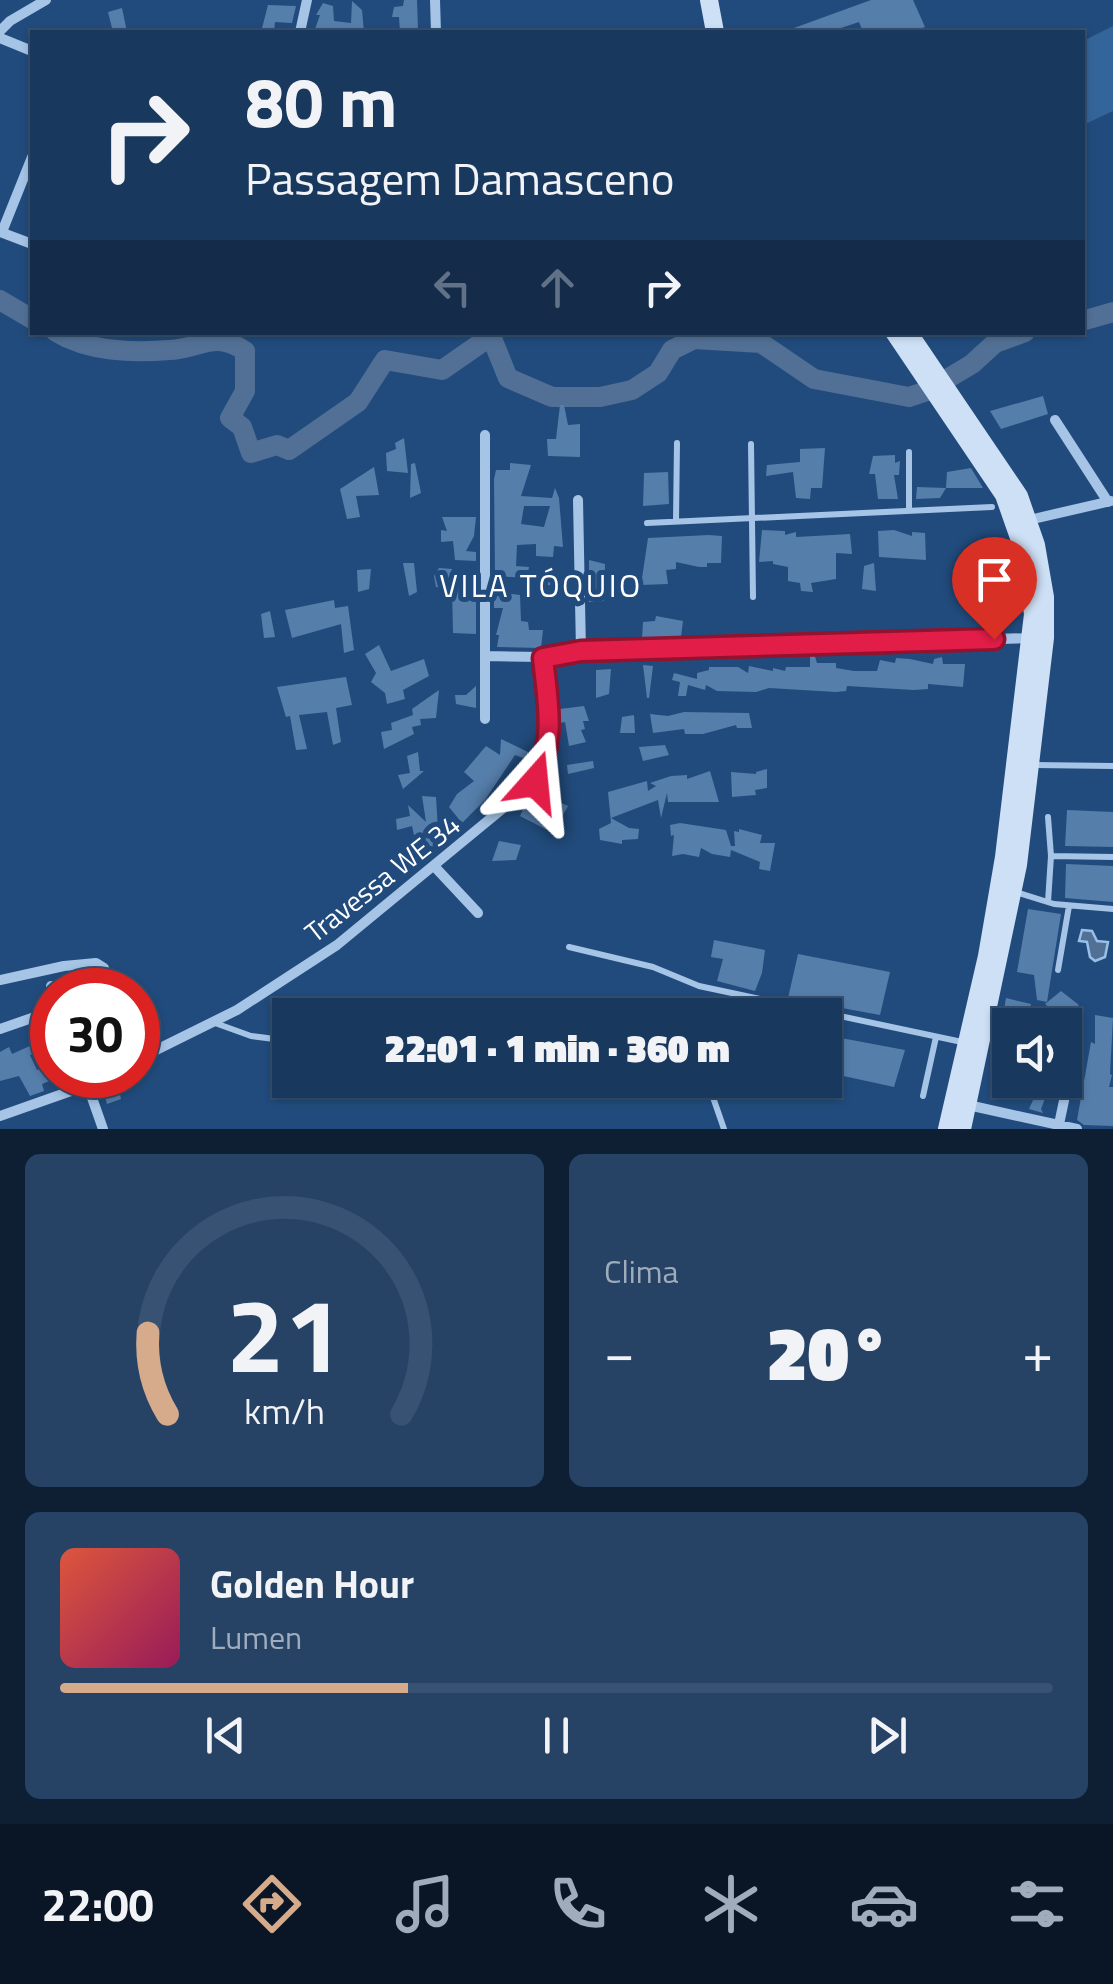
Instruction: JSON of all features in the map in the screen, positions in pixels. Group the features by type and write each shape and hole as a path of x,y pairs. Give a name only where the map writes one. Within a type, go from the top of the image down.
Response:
{"main road":[{"path":"710,0 715,30"},
{"path":"721,0 726,30"},
{"path":"896,335 944,398 1004,495 1017,528 1032,591 1032,638 1004,857 949,1128"},
{"path":"909,335 928,375"},
{"path":"944,398 1008,478 1029,520 1041,569 1045,624 1014,891 968,1106 949,1128"}],"street":[{"path":"30,50 0,35 10,21 46,0"},
{"path":"300,30 307,0"},
{"path":"435,0 436,30"},
{"path":"30,162 1,232 30,243"},
{"path":"1029,520 1111,502 1055,420"},
{"path":"485,435 485,719"},
{"path":"578,500 581,651"},
{"path":"486,656 543,658 581,651 1032,638"},
{"name":"Travessa WE 34","path":"160,1048 213,1023 337,944 535,782 550,737 543,658"},
{"path":"434,866 478,912"},
{"path":"55,968 96,963 104,968"},
{"path":"0,980 30,973"},
{"path":"0,1029 30,1019"},
{"path":"0,1116 43,1098"},
{"path":"92,1098 103,1129"},
{"path":"1058,1127 1064,1098"},
{"path":"968,1106 1077,1129"}],"lane":[{"path":"676,521 677,443"},
{"path":"751,444 752,597"},
{"path":"908,452 909,511"},
{"path":"647,523 992,507"},
{"path":"1011,592 1032,591"},
{"path":"1031,765 1113,766"},
{"path":"1048,817 1048,902"},
{"path":"1051,856 1113,857"},
{"path":"1014,891 1069,906 1113,908"},
{"path":"1058,970 1069,906"},
{"path":"568,947 653,967 699,986 968,1044"},
{"path":"213,1023 251,1036 272,1038"},
{"path":"924,1096 936,1037"},
{"path":"713,1098 724,1129"}],"shaded area":[{"path":"1113,26 1113,111 1085,124 1085,40"},
{"path":"1082,930 1092,931 1097,941 1108,942 1105,957 1095,961 1090,957 1087,942 1079,941"}],"building":[{"path":"404,0 417,0 418,30 400,30 399,17 392,17 394,7 403,6"},
{"path":"871,0 913,0 925,27 862,30 859,22 835,30 788,30"},
{"path":"352,1 362,10 364,30 315,29 320,15 316,15 323,3 333,6 334,21 351,23"},
{"path":"268,5 296,6 292,23 275,22 274,30 262,30"},
{"path":"122,8 127,30 112,30 108,12"},
{"path":"1043,396 1048,414 1001,429 990,411"},
{"path":"560,405 564,405 568,425 580,424 580,457 548,456 547,439 556,439"},
{"path":"404,438 408,473 387,471 386,453 396,449 395,443"},
{"path":"825,448 822,488 811,488 810,499 796,498 793,472 766,476 767,465 800,462 800,449"},
{"path":"895,455 895,463 900,461 899,475 894,475 898,499 878,499 875,474 869,474 873,456"},
{"path":"415,463 421,493 410,498 411,464"},
{"path":"510,463 531,465 521,496 552,498 555,488 559,498 563,547 554,546 553,557 536,556 536,544 517,545 516,566 529,567 527,578 495,576 494,479 496,470 510,470","holes":["524,506 550,506 544,527 521,524"]},
{"path":"374,467 379,495 356,496 360,517 347,519 340,489"},
{"path":"971,468 983,488 946,488 947,472"},
{"path":"668,472 669,504 643,506 644,473"},
{"path":"917,487 946,488 940,498 916,499"},
{"path":"442,517 476,517 474,536 466,551 476,552 476,561 455,560 453,541 441,542 441,530 447,531"},
{"path":"762,530 785,531 785,535 796,532 796,537 850,534 852,554 836,553 836,579 811,583 813,592 801,591 800,583 788,581 788,567 773,561 759,562"},
{"path":"894,530 912,536 912,532 925,533 926,560 879,557 878,531"},
{"path":"722,536 721,563 699,567 676,562 676,569 666,570 668,584 641,585 648,538"},
{"path":"589,560 605,564 604,601 589,602"},
{"path":"403,563 414,563 417,592 409,596"},
{"path":"874,563 876,591 862,589 864,566"},
{"path":"439,568 452,569 450,578 472,580 471,592 476,592 476,634 453,633 452,589 436,587 434,576"},
{"path":"371,569 369,589 358,592 357,570"},
{"path":"546,576 569,577 570,586 546,585"},
{"path":"494,592 520,595 521,621 528,622 529,630 543,630 541,648 497,647 503,608 494,608"},
{"path":"334,600 335,608 348,606 354,650 344,653 341,624 292,638 285,610"},
{"path":"270,611 275,637 264,638 261,614"},
{"path":"656,616 683,621 681,637 642,639 643,622 655,621"},
{"path":"379,645 391,671 424,659 429,676 403,690 405,699 387,704 385,693 371,682 376,673 365,654"},
{"path":"810,653 814,653 817,663 836,663 836,668 854,671 877,671 880,660 895,663 896,658 910,659 933,664 934,659 942,657 943,664 965,664 963,687 928,684 928,689 914,690 847,686 846,691 836,692 769,688 756,692 717,691 706,685 705,690 688,685 686,696 678,696 680,682 672,680 674,673 697,679 697,673 709,667 738,667 748,673 749,666 773,671 810,667"},
{"path":"643,665 653,666 649,698 647,698"},
{"path":"611,669 609,694 596,698 596,670"},
{"path":"346,677 352,705 336,708 341,742 333,745 327,712 299,715 307,749 296,750 290,716 286,717 277,687"},
{"path":"476,686 476,708 456,704 455,695 466,695"},
{"path":"439,690 436,718 420,719 421,725 412,727 414,734 384,749 381,732 392,730 391,723 413,715 412,709"},
{"path":"584,706 589,721 583,721 585,729 581,730 586,742 569,746 565,722 560,723 560,709"},
{"path":"684,712 749,713 752,728 736,725 703,734 685,734 684,729 653,733 650,714 668,716"},
{"path":"634,715 635,733 620,733 622,717"},
{"path":"501,739 528,752 528,760 515,755 485,800 462,823 449,807 457,794 474,781 464,772 486,746 500,755"},
{"path":"665,745 669,755 643,761 639,747"},
{"path":"418,752 420,771 424,771 403,789 398,775 410,773 407,756"},
{"path":"593,761 594,768 568,774 567,765"},
{"path":"767,769 767,788 755,790 756,795 732,797 731,772 756,774"},
{"path":"710,771 719,802 668,802 667,793 661,818 658,800 611,818 639,829 638,839 622,840 622,844 600,840 599,829 611,823 608,792 647,781 648,791 656,786 650,783 671,776 687,775 687,779"},
{"path":"537,792 568,806 553,833 520,816 528,799"},
{"path":"422,796 436,797 439,846 427,849 428,858 413,858 415,869 405,875 399,849 416,844 412,826 397,830 396,819 410,816 408,805 426,822"},
{"path":"1067,810 1113,812 1113,847 1065,846"},
{"path":"670,825 726,830 731,846 735,846 734,831 739,829 762,835 760,843 775,843 770,871 759,869 760,862 731,850 730,857 701,848 699,857 672,856 674,835 671,836"},
{"path":"499,841 521,845 516,860 492,861"},
{"path":"1066,864 1113,866 1113,902 1065,898"},
{"path":"1028,909 1061,914 1047,1002 1037,1000 1034,975 1017,972"},
{"path":"714,940 765,950 755,991 717,981 723,959 711,957"},
{"path":"798,954 890,972 880,1015 842,1008 842,998 788,998"},
{"path":"1061,991 1079,1005 1050,1008 1045,1004"},
{"path":"1006,998 1031,1004 1030,1008 1004,1008"},
{"path":"1095,1015 1113,1018 1109,1087 1113,1087 1113,1126 1084,1125 1077,1120 1091,1042 1095,1044"},
{"path":"842,1038 905,1050 894,1087 842,1076"},
{"path":"30,1046 30,1096 19,1076 0,1081 0,1052 9,1047 12,1054"},
{"path":"1034,1098 1045,1098 1043,1113 1029,1109"}],"waterway":[{"path":"0,300 30,318"},
{"path":"1085,320 1113,312"},
{"path":"62,335 111,350 170,350 216,341 245,351 245,391 230,418 242,427 251,453 277,445 289,450 358,402 385,360 442,370 491,336 508,378 552,397 600,397 632,390 658,373 672,350 694,339 761,343 814,379 909,397 927,391 972,364 995,343 1017,335"}],"district":[{"name":"VILA TÓQUIO","path":"541,585"}],"route":[{"path":"535,782 550,737 543,658 581,651 994,639"}]}
